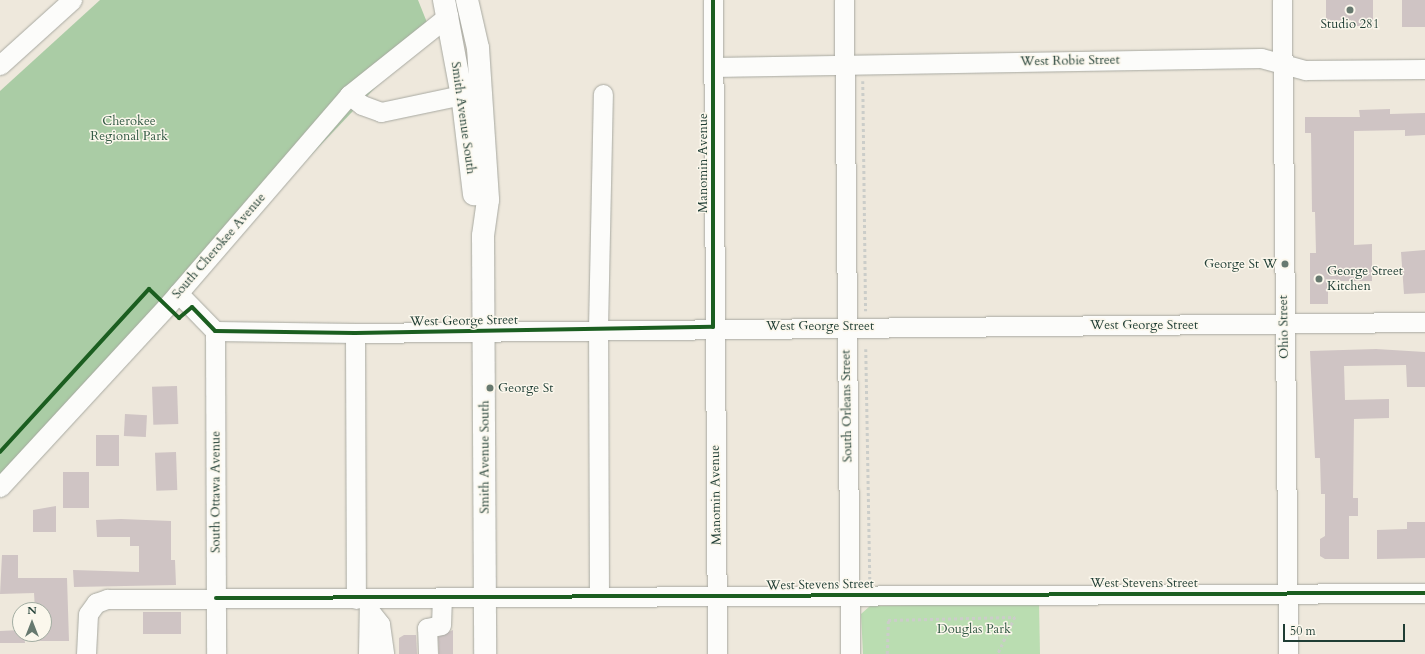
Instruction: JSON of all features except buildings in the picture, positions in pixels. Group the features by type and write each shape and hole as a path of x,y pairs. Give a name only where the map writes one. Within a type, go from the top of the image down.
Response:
{"main road":[{"name":"Smith Avenue South","path":"468,0 478,48 488,200 483,236 485,330 485,654"},
{"name":"Smith Avenue South","path":"446,8 462,95 474,199 483,236"}],"street":[{"path":"0,65 72,0"},
{"name":"Manomin Avenue","path":"713,0 713,327 717,654"},
{"name":"South Orleans Street","path":"844,0 850,654"},
{"name":"Ohio Street","path":"1282,0 1283,324 1288,654"},
{"name":"South Cherokee Avenue","path":"0,487 178,293 349,96 446,8"},
{"name":"West Robie Street","path":"713,67 844,63 1261,58 1282,65 1305,70 1425,69"},
{"path":"599,597 598,328 603,94"},
{"path":"349,96 362,106 381,112 462,95"},
{"path":"178,293 215,330"},
{"name":"West George Street","path":"215,330 355,333 598,328 1425,322"},
{"name":"South Ottawa Avenue","path":"215,330 216,654"},
{"path":"355,333 368,654"},
{"name":"West Stevens Street","path":"86,654 88,614 96,603 107,599 216,598 365,603 442,599 599,597 1288,592 1425,593"},
{"path":"428,654 427,628 441,626 442,599"},
{"path":"365,603 380,624 384,654"}],"path":[{"path":"862,81 865,313"},
{"path":"865,348 868,581"},
{"path":"887,654 888,620 1015,617 998,654"}],"green space":[{"name":"Cherokee Regional Park","path":"100,0 418,0 430,30 0,482 0,91"},
{"name":"Douglas Park","path":"1039,603 1040,654 863,654 861,614 870,606"}],"cycle path":[{"path":"0,452 149,289 179,318 192,307 215,331 355,333 713,327 713,0"},
{"path":"216,598 1425,593"}],"place":[{"name":"Studio 281","path":"1350,10"},
{"name":"George St W","path":"1285,264"},
{"name":"George Street Kitchen","path":"1319,279"},
{"name":"George St","path":"490,388"}]}
